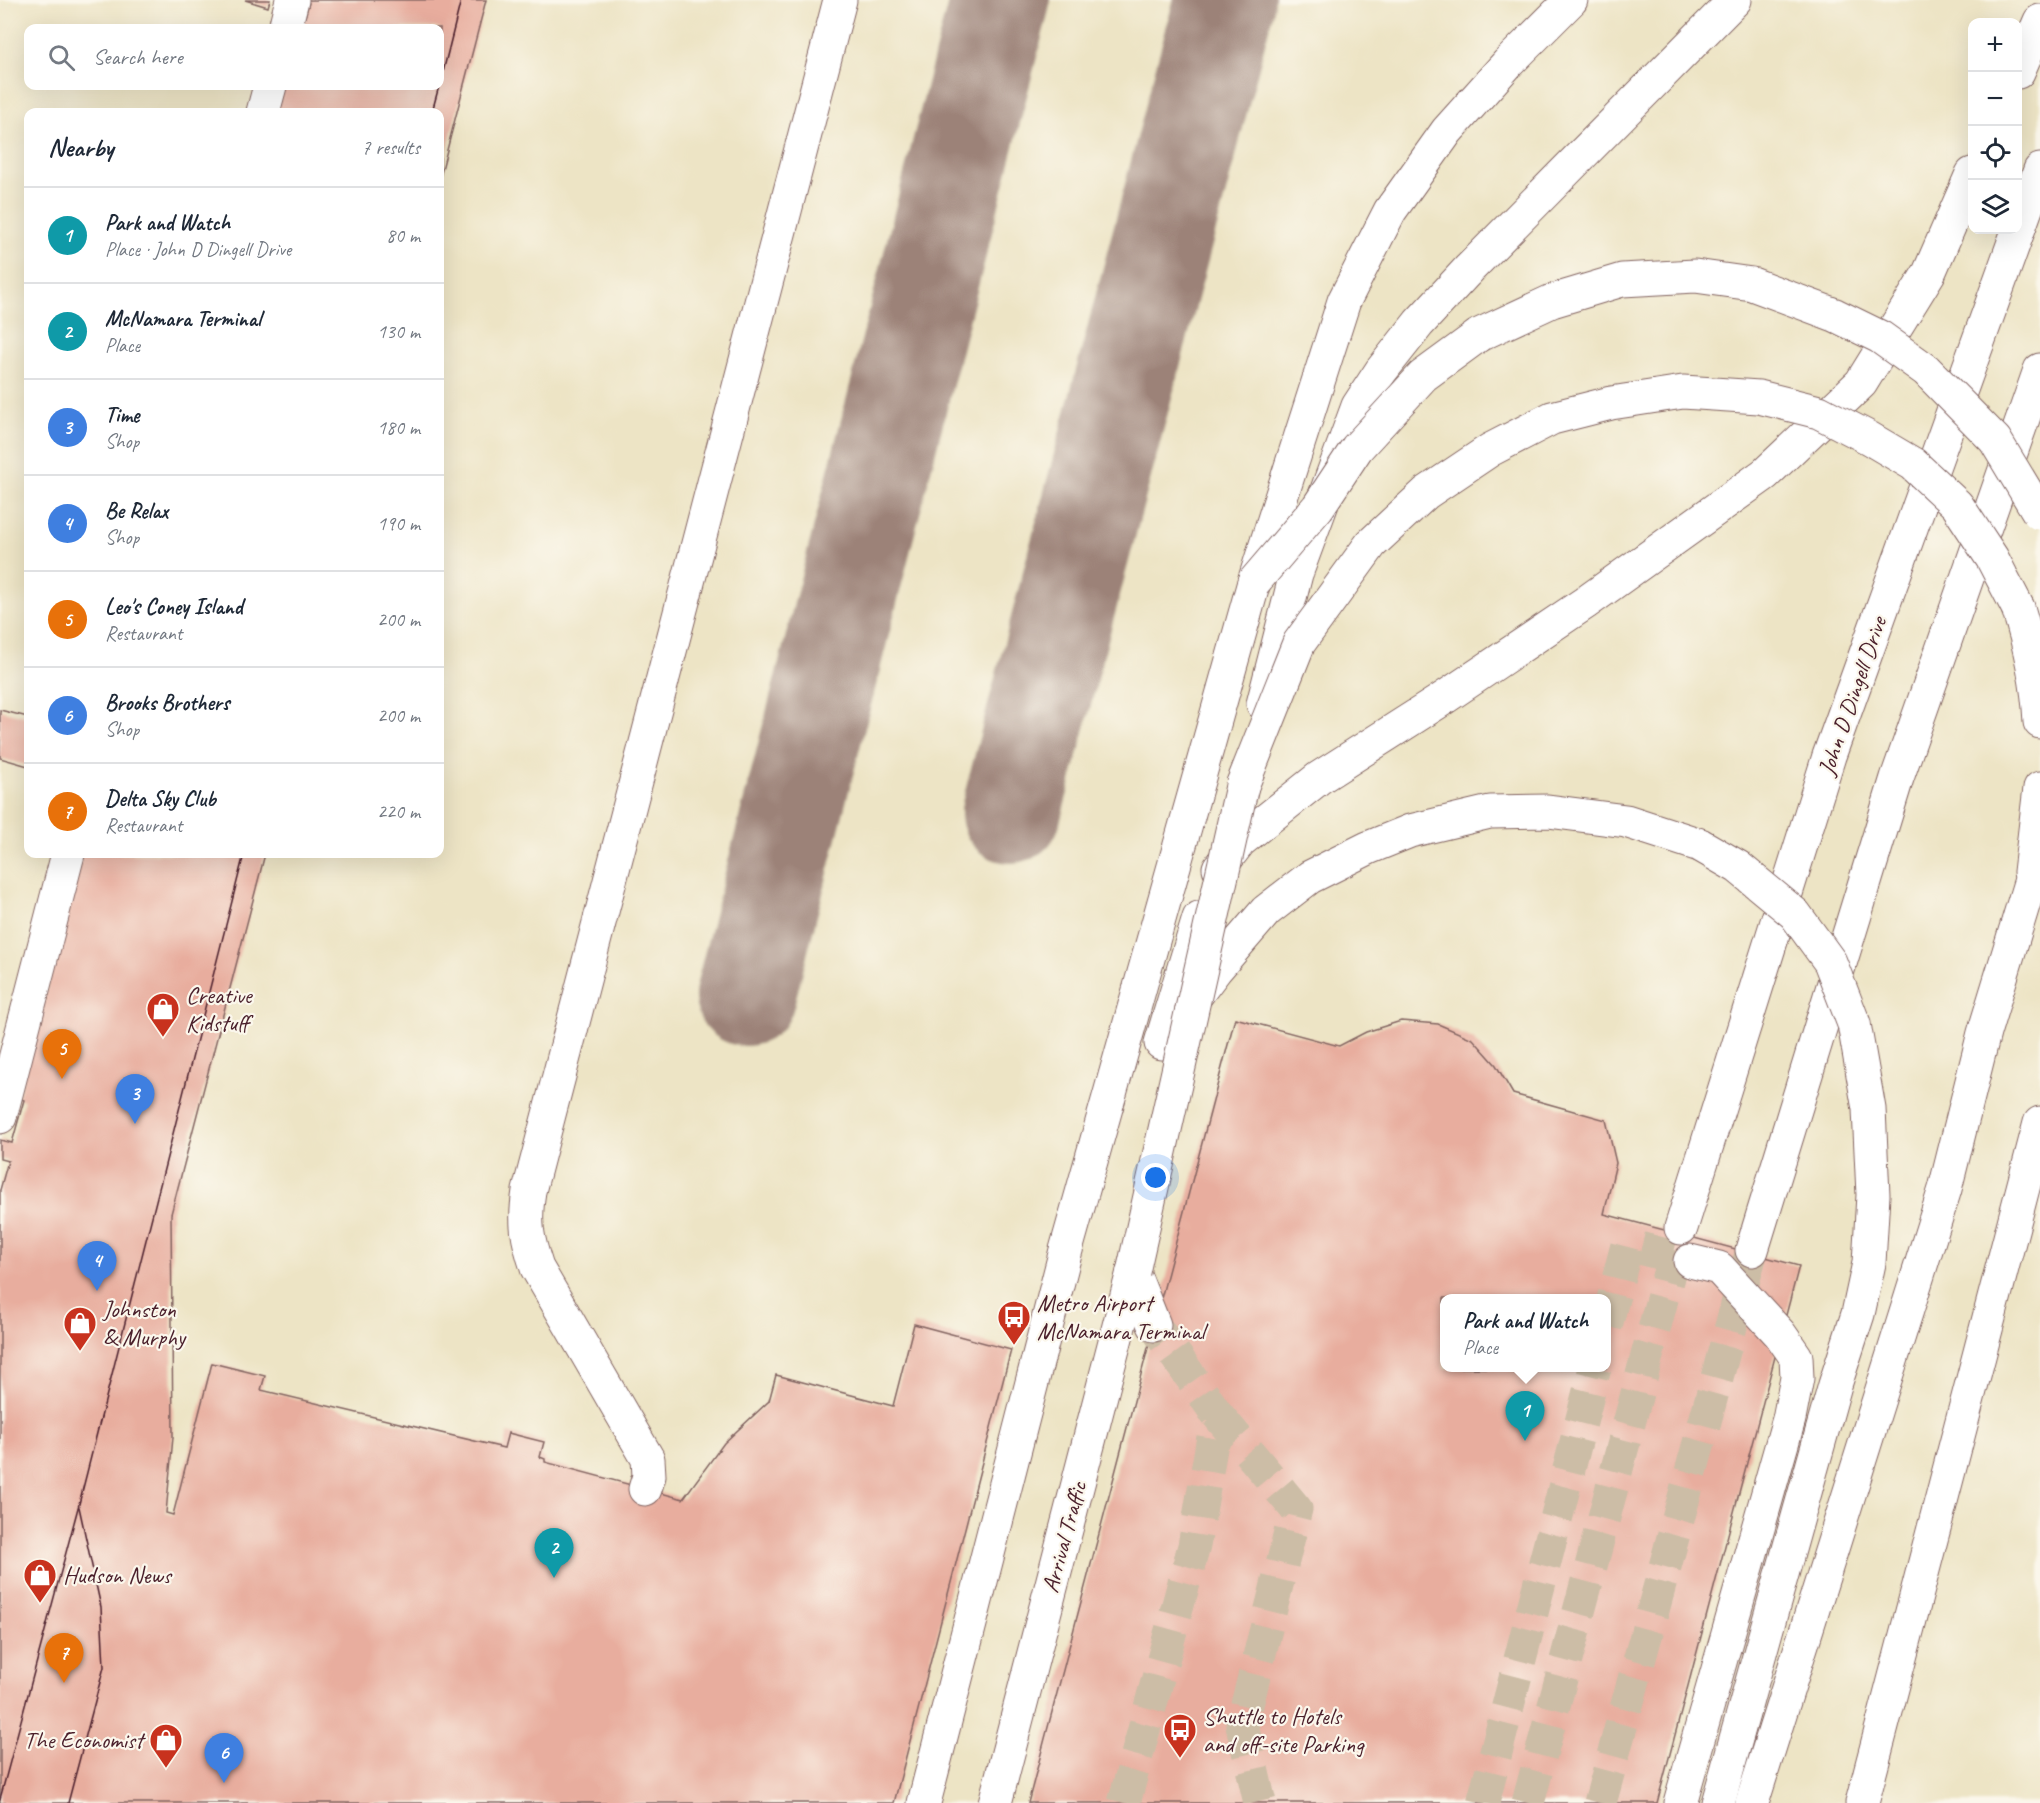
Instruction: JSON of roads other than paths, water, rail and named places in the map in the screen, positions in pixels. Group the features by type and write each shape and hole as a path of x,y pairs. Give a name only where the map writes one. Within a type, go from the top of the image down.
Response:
{"main road":[{"path":"286,24 292,0"},
{"path":"645,1489 649,1476 648,1459 537,1268 527,1237 526,1211 529,1191 840,0"},
{"path":"924,1803 1065,1250 1254,582 1344,301 1390,211 1447,131 1508,63 1571,0"},
{"path":"1242,786 1296,574 1358,406 1381,371 1419,323 1470,268 1735,0"},
{"path":"2022,63 2040,21"},
{"path":"264,108 269,90"},
{"name":"John D Dingell Drive","path":"1681,1228 1829,756 2040,170"},
{"path":"1718,1803 1835,1385 1858,1314 1869,1263 1874,1195 1869,1109 1854,1023 1830,962 1794,914 1738,867 1700,845 1626,821 1548,811 1490,812 1410,831 1368,848 1310,877 1266,911 1216,969 1161,1043 1211,879 1240,841 1319,778 1438,702 1585,603 1765,474 1861,383 1929,273 1969,180"},
{"path":"1254,582 1318,507 1357,448 1423,375 1479,335 1552,301 1622,280 1695,276 1752,284 1835,315 1880,337 1926,370 1995,440 2040,514"},
{"path":"1752,1250 1897,778 2040,370"},
{"path":"1242,786 1299,643 1371,544 1426,493 1490,450 1552,418 1611,403 1683,392 1759,398 1819,412 1913,464 1957,506 1992,558 2018,608 2038,685 2040,722"},
{"name":"Arrival Traffic","path":"995,1803 1133,1272 1242,786"},
{"path":"2028,883 2040,788"},
{"path":"1752,1803 1946,1190 1983,1033 2040,850"},
{"path":"0,1117 67,858"},
{"path":"1862,1803 2040,1123"},
{"path":"1680,1803 1789,1419 1797,1378 1796,1357 1780,1334 1719,1268 1690,1261"},
{"path":"1133,1272 1154,1325"}],"tunnel":[{"path":"1528,1803 1681,1228"},
{"path":"1611,1307 1627,1245 1690,1261"},
{"path":"1600,1803 1752,1250"},
{"path":"1124,1803 1194,1546 1217,1414 1154,1325"},
{"path":"1483,1803 1594,1372"},
{"path":"1217,1414 1296,1509 1242,1725 1260,1803"}],"tram line":[{"path":"444,68 461,0"},
{"path":"433,108 438,90"},
{"path":"0,1799 79,1504 243,858"},
{"path":"68,1803 104,1667 101,1607 79,1507"}],"place":[{"name":"Creative Kidstuff","path":"163,1038"},
{"name":"Leo's Coney Island","path":"62,1079"},
{"name":"Time","path":"135,1124"},
{"name":"Be Relax","path":"97,1291"},
{"name":"Metro Airport McNamara Terminal","path":"1014,1346"},
{"name":"Johnston & Murphy","path":"80,1352"},
{"name":"Park and Watch","path":"1525,1441"},
{"name":"McNamara Terminal","path":"554,1578"},
{"name":"Hudson News","path":"40,1604"},
{"name":"Delta Sky Club","path":"64,1683"},
{"name":"Shuttle to Hotels and off-site Parking","path":"1180,1759"},
{"name":"The Economist","path":"166,1769"},
{"name":"Brooks Brothers","path":"224,1783"}]}
